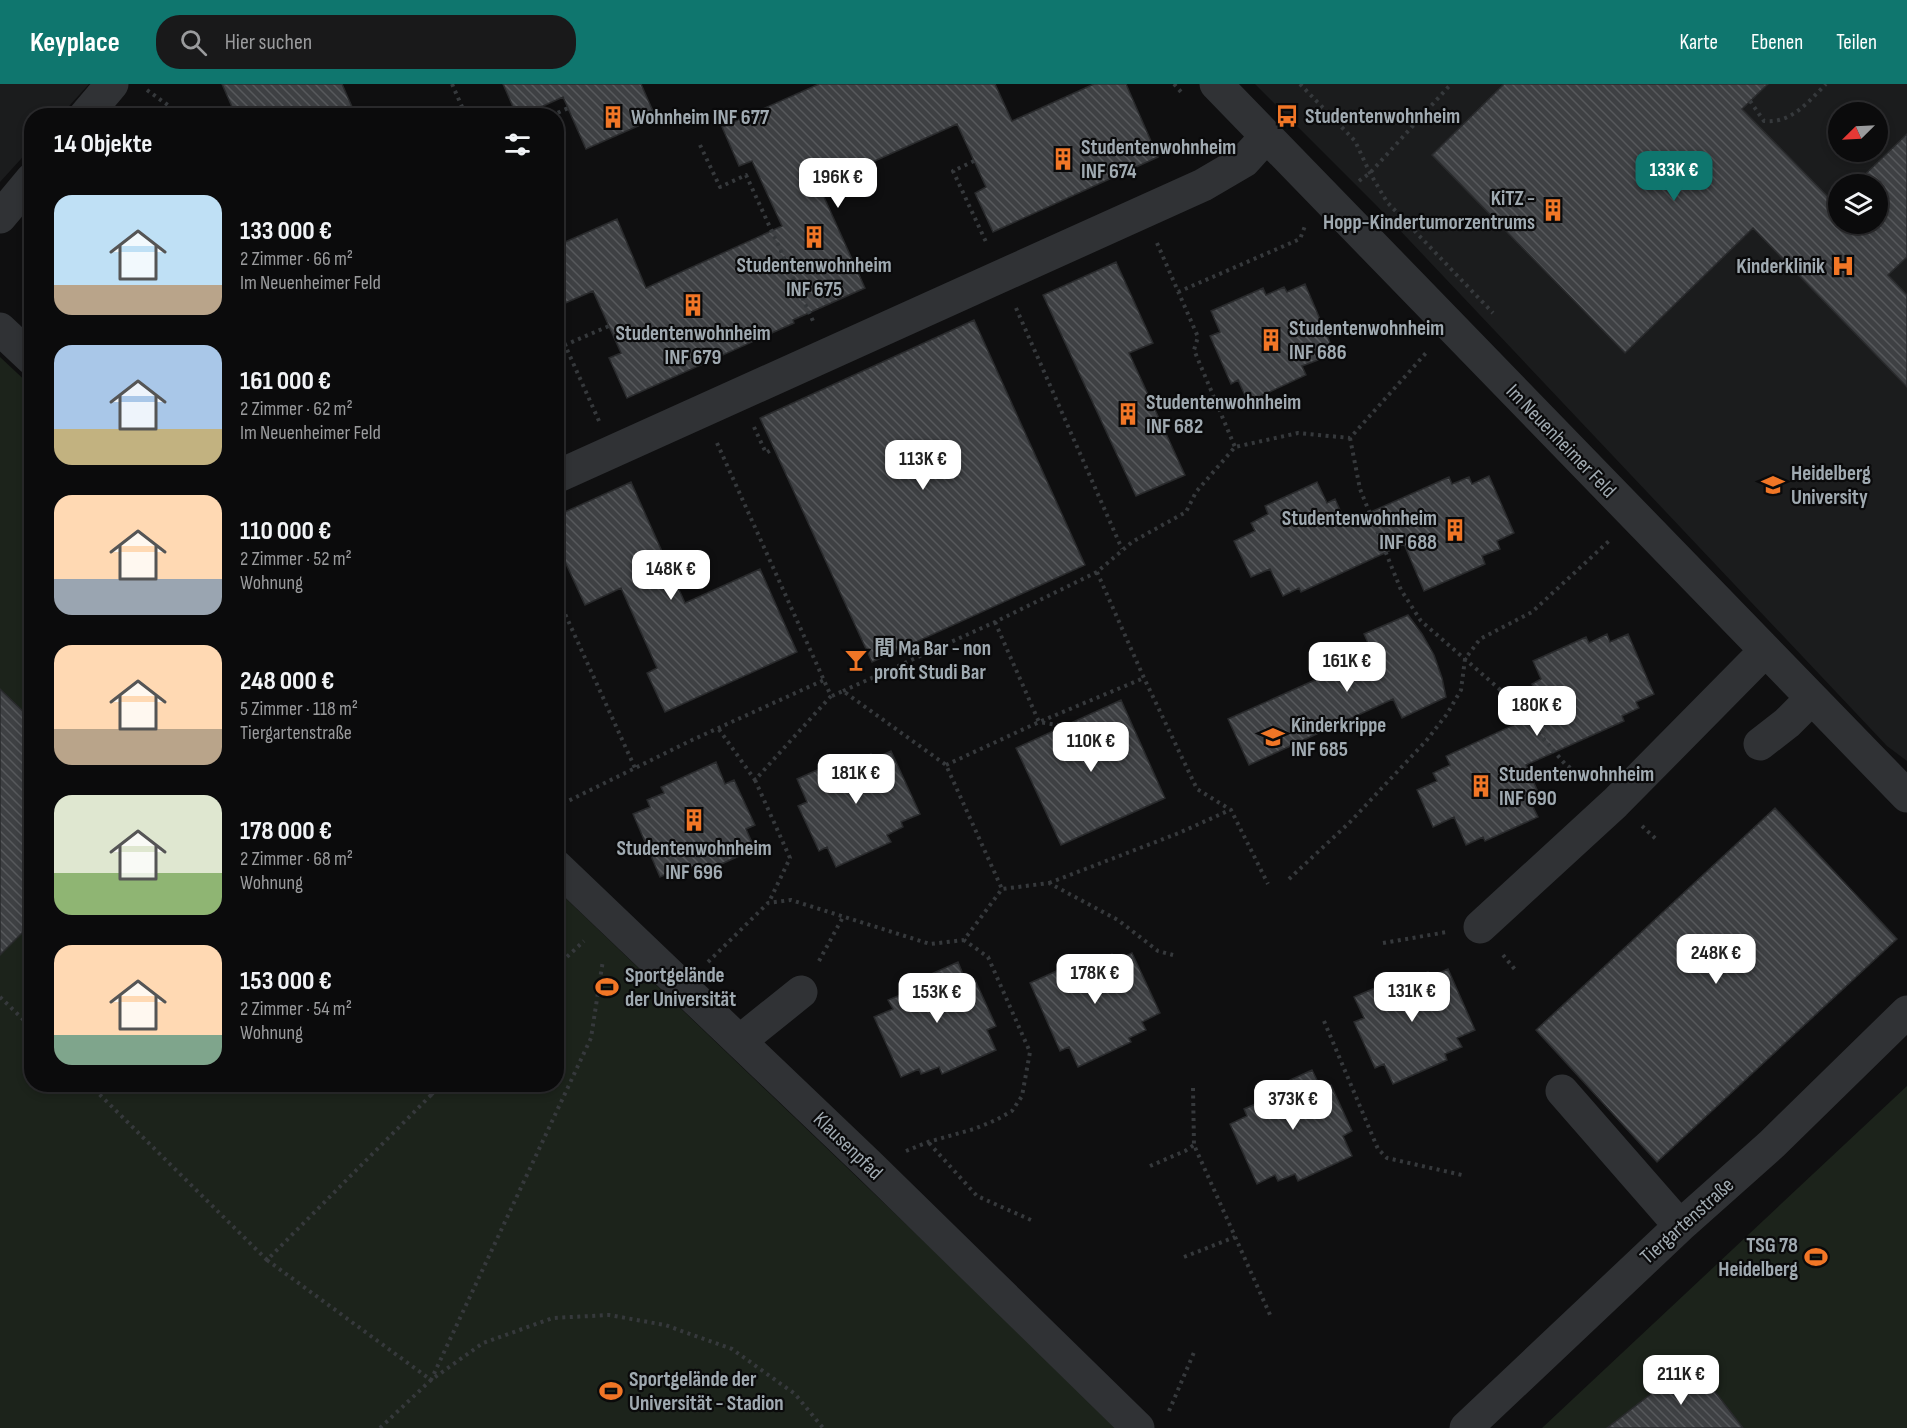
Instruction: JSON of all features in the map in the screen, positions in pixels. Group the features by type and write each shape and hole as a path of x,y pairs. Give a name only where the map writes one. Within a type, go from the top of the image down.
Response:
{"street":[{"path":"92,108 112,84"},
{"name":"Im Neuenheimer Feld","path":"1216,84 1907,796"},
{"path":"564,473 1203,185 1244,161 1266,137"},
{"path":"0,217 24,188"},
{"path":"0,329 24,352"},
{"path":"1480,927 1615,803 1765,651"},
{"path":"1760,744 1787,723 1811,699"},
{"name":"Klausenpfad","path":"564,874 869,1165 1138,1428"},
{"path":"740,1041 801,992"},
{"name":"Tiergartenstraße","path":"1466,1428 1680,1226 1772,1144 1907,1012"},
{"path":"1562,1091 1680,1226"}],"path":[{"path":"139,84 172,108"},
{"path":"452,84 462,108"},
{"path":"1178,292 1300,239 1307,222 1329,202 1370,173 1451,84"},
{"path":"1750,101 1764,121 1776,123 1789,118 1826,84"},
{"path":"564,110 568,108"},
{"path":"700,145 720,187 746,175 828,354"},
{"path":"974,161 953,171 1122,549"},
{"path":"1143,212 1198,338 1194,350 1235,447"},
{"path":"609,326 565,345 612,451"},
{"path":"1350,438 1428,350"},
{"path":"702,411 831,696"},
{"path":"753,425 766,453 774,448"},
{"path":"754,780 831,696 995,622 1097,572 1132,542 1186,512 1196,492 1235,447 1298,433 1350,438"},
{"path":"1350,438 1360,489 1401,590 1421,621 1504,693 1565,764 1582,775 1657,840"},
{"path":"1288,879 1350,822 1426,741 1447,714 1461,690 1465,659 1480,639 1532,612 1611,539"},
{"path":"1097,572 1197,789 1231,810 1268,884"},
{"path":"564,612 635,768"},
{"path":"995,622 1039,722"},
{"path":"946,765 1039,722 1144,678"},
{"path":"564,803 718,728 824,680"},
{"path":"843,691 946,765 1002,889"},
{"path":"1039,722 1064,726"},
{"path":"682,987 768,903 790,858 754,780 718,728"},
{"path":"964,940 1002,889 1049,882 1179,833 1231,810"},
{"path":"1049,882 1118,920 1158,951 1173,955"},
{"path":"768,903 791,900 892,930 930,944 964,940 988,957 1030,1052 1022,1096 1012,1111 974,1129 928,1142 869,1165"},
{"path":"801,992 843,917"},
{"path":"430,1380 591,1038 610,918"},
{"path":"1383,943 1480,927"},
{"path":"0,997 24,1020"},
{"path":"1324,1021 1378,1149 1387,1158 1462,1175"},
{"path":"1193,1088 1194,1145 1271,1317"},
{"path":"97,1092 267,1260 430,1380"},
{"path":"428,1092 431,1095"},
{"path":"267,1260 434,1092"},
{"path":"928,1142 977,1196 1031,1220"},
{"path":"1150,1166 1194,1145"},
{"path":"1184,1257 1235,1237"},
{"path":"380,1428 430,1380 483,1343 553,1318 609,1315 665,1324 732,1349 795,1394 823,1428"},
{"path":"1167,1416 1195,1350"}],"shaded area":[{"path":"0,84 89,84 67,108 24,108 24,156 0,182"},
{"name":"Heidelberg University","path":"1255,84 1907,84 1907,761 1887,746 1376,205"},
{"name":"Sportgelände der Universität","path":"0,357 24,380 24,1092 564,1092 564,897 1119,1428 0,1428"},
{"name":"TSG 78 Heidelberg","path":"1907,1086 1907,1428 1542,1428"}],"building":[{"path":"222,84 342,84 352,108 232,108"},
{"name":"Wohnheim INF 677","path":"503,84 641,84 656,118 586,149 563,97 539,108 514,108"},
{"path":"819,84 995,84 1012,121 1094,84 1126,84 1158,157 993,232 975,193 986,187 957,124 819,186 865,288 793,320 794,323 627,398 609,358 621,353 593,291 564,304 564,242 617,219 646,288 782,226 752,161 739,166 722,127"},
{"name":"KiTZ - Hopp-Kindertumorzentrums","path":"1504,84 1768,84 1742,109 1828,197 1828,234 1888,234 1888,174 1865,174 1878,162 1888,162 1888,152 1907,134 1907,257 1888,275 1907,295 1907,387 1753,228 1625,353 1432,155"},
{"name":"Studentenwohnheim INF 682","path":"1116,262 1153,343 1129,353 1185,475 1136,496 1043,295"},
{"name":"Studentenwohnheim INF 686","path":"1305,284 1331,345 1315,352 1318,360 1302,366 1306,375 1248,402 1238,380 1231,384 1210,336 1220,332 1211,311 1263,288 1266,295 1284,287 1287,292"},
{"path":"974,320 1085,565 872,662 760,418"},
{"path":"1489,476 1514,533 1497,541 1500,549 1482,556 1485,564 1424,591 1404,544 1301,592 1299,588 1283,596 1270,569 1251,577 1234,541 1255,531 1251,523 1268,514 1265,506 1317,482 1327,503 1335,499 1346,523 1449,477 1452,484 1469,477 1472,484"},
{"path":"631,482 685,603 760,569 797,652 665,712 647,673 657,668 621,588 585,605 564,559 564,512"},
{"path":"1408,615 1434,655 1446,697 1402,718 1393,699 1249,765 1228,719 1373,654 1364,634"},
{"path":"1607,634 1610,642 1628,634 1654,694 1636,702 1639,708 1622,716 1624,721 1526,765 1538,792 1528,797 1538,817 1485,841 1483,837 1466,845 1454,817 1433,827 1417,790 1437,781 1433,773 1450,765 1446,756 1544,711 1532,684 1541,679 1533,661 1586,637 1589,643"},
{"path":"0,689 24,712 24,931 0,955"},
{"path":"1121,700 1165,798 1061,845 1016,748"},
{"path":"891,751 920,814 901,822 903,827 887,835 891,842 836,867 827,847 819,851 798,806 807,802 797,779 851,755 854,762 871,754 874,759"},
{"name":"Studentenwohnheim INF 696","path":"716,762 725,784 734,780 755,825 746,829 755,849 701,873 697,865 680,873 678,869 660,877 633,814 650,807 647,800 664,793 661,787"},
{"path":"1775,808 1897,939 1657,1162 1536,1030"},
{"path":"1132,953 1160,1013 1142,1022 1146,1030 1129,1038 1131,1042 1078,1067 1069,1047 1060,1051 1030,983 1092,955 1096,962 1112,954 1115,961"},
{"path":"958,962 967,984 975,980 996,1026 987,1030 996,1050 942,1074 939,1067 921,1074 919,1069 901,1077 874,1017 893,1009 888,1000 905,993 902,987"},
{"path":"1448,969 1475,1030 1457,1038 1462,1047 1445,1054 1447,1060 1393,1084 1384,1064 1375,1068 1354,1022 1364,1018 1354,997 1408,974 1410,979 1428,972 1430,977"},
{"path":"1312,1070 1322,1090 1331,1085 1352,1131 1343,1136 1352,1156 1298,1181 1295,1174 1278,1181 1275,1175 1257,1184 1230,1124 1247,1116 1244,1109 1260,1102 1257,1095"},
{"path":"1692,1362 1743,1428 1607,1428"}],"place":[{"name":"Studentenwohnheim","path":"1287,116"},
{"name":"Wohnheim INF 677","path":"613,117"},
{"name":"Studentenwohnheim INF 674","path":"1063,159"},
{"name":"KiTZ - Hopp-Kindertumorzentrums","path":"1553,210"},
{"name":"Studentenwohnheim INF 675","path":"814,237"},
{"name":"Kinderklinik","path":"1843,266"},
{"name":"Studentenwohnheim INF 679","path":"693,305"},
{"name":"Studentenwohnheim INF 686","path":"1271,340"},
{"name":"Studentenwohnheim INF 682","path":"1128,414"},
{"name":"Heidelberg University","path":"1773,485"},
{"name":"Studentenwohnheim INF 688","path":"1455,530"},
{"name":"間 Ma Bar - non profit Studi Bar","path":"856,660"},
{"name":"Kinderkrippe INF 685","path":"1273,737"},
{"name":"Studentenwohnheim INF 690","path":"1481,786"},
{"name":"Studentenwohnheim INF 696","path":"694,820"},
{"name":"Sportgelände der Universität","path":"607,987"},
{"name":"TSG 78 Heidelberg","path":"1816,1257"},
{"name":"Sportgelände der Universität - Stadion","path":"611,1391"}]}
